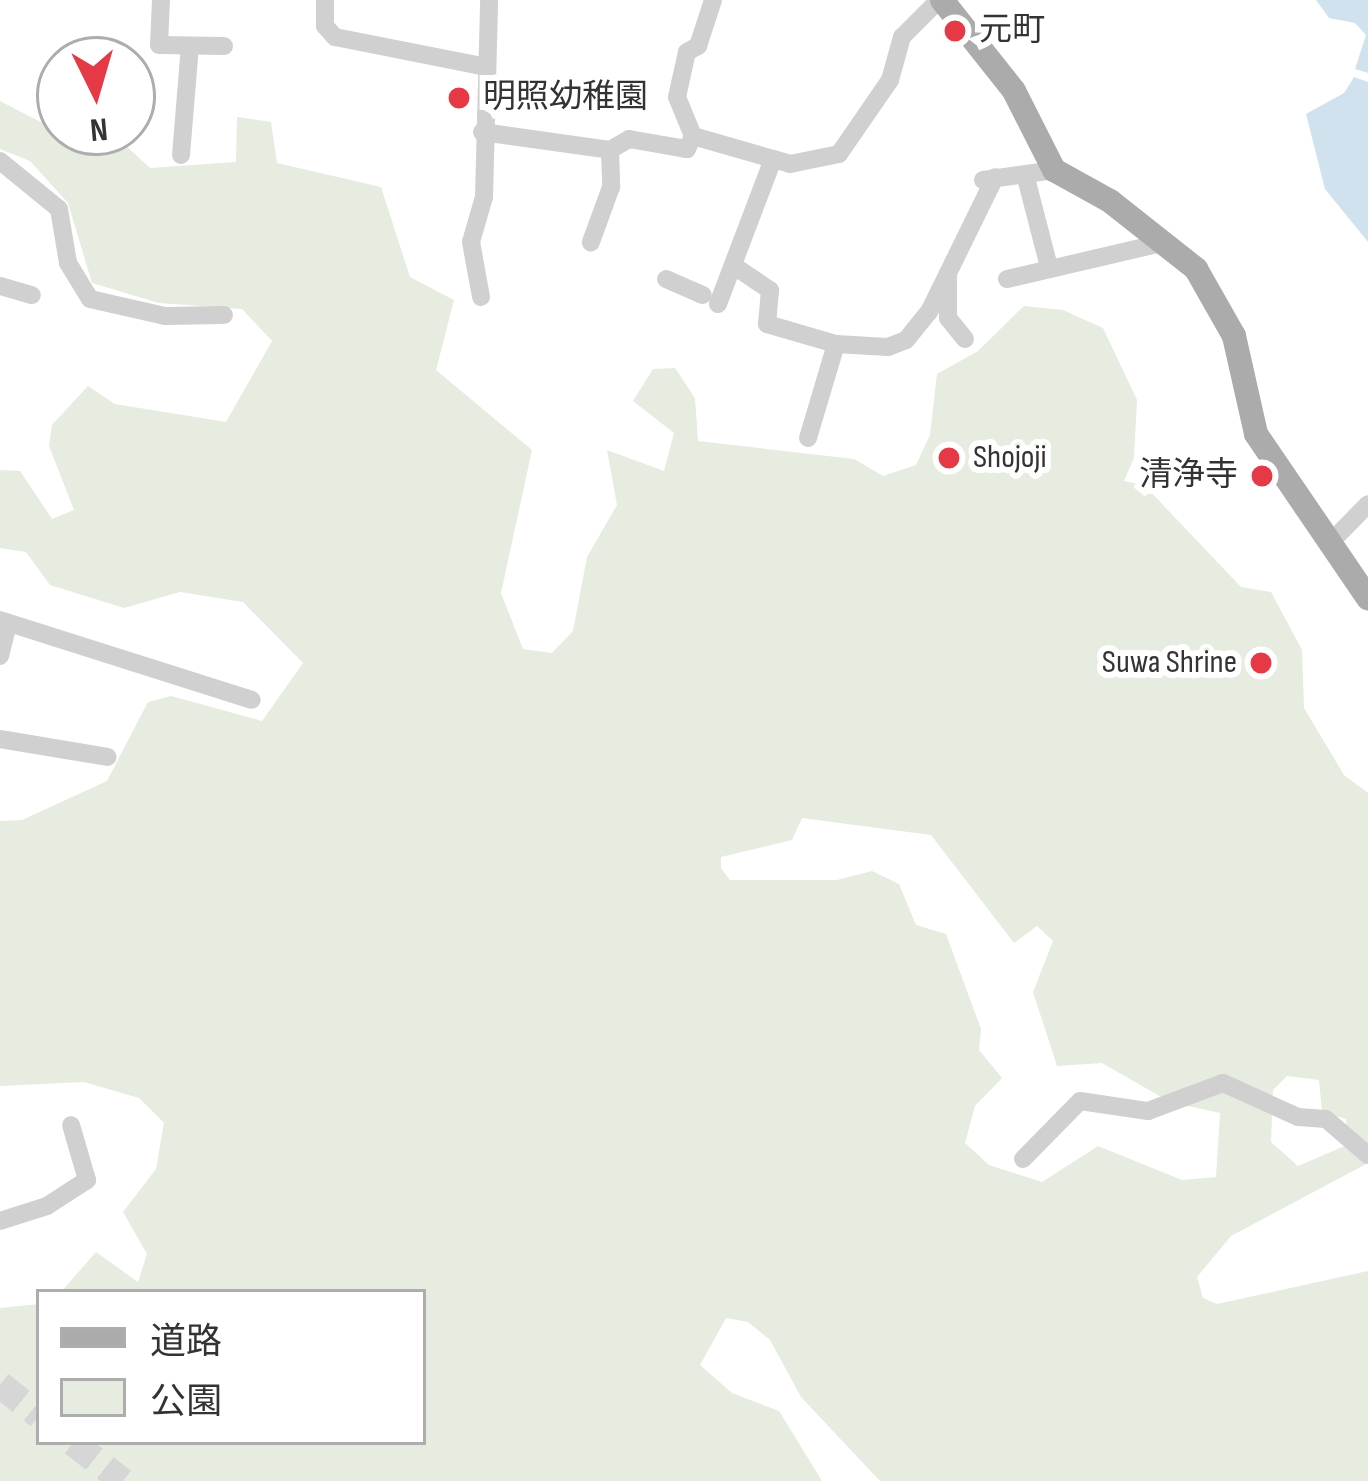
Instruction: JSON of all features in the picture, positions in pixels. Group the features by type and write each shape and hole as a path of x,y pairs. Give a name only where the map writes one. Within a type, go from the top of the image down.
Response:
{"main road":[{"path":"940,0 1021,100 1054,170 1166,242 1221,310 1239,352 1250,422 1328,544 1364,583"}],"street":[{"path":"161,0 159,45 224,46"},
{"path":"326,0 325,26 335,37 486,67"},
{"path":"481,297 471,242 484,197 482,132 489,0"},
{"path":"482,132 610,150 629,139 687,149 693,136 677,98 687,52 698,46 713,0"},
{"path":"693,136 790,164 839,154 890,80 902,37 940,0"},
{"path":"181,154 190,46"},
{"path":"591,242 611,187 610,150"},
{"path":"666,279 710,299 737,268 773,159"},
{"path":"0,161 59,209 68,263 90,299 166,316 224,315"},
{"path":"965,339 948,318 947,272 941,262 963,214 981,181 1027,178 1054,170"},
{"path":"1027,178 1049,267"},
{"path":"1007,279 1166,242"},
{"path":"737,268 770,290 767,323 867,349 906,340 947,272"},
{"path":"0,286 32,295"},
{"path":"808,438 836,344"},
{"path":"1328,544 1368,504"},
{"path":"0,656 4,621 252,700"},
{"path":"0,739 107,757"},
{"path":"1023,1159 1080,1101 1148,1111 1223,1083 1298,1117 1326,1119 1368,1155"},
{"path":"0,1221 47,1206 87,1180 71,1125"}],"green space":[{"path":"0,101 36,120 36,156 137,156 150,168 236,162 237,117 271,122 277,163 381,187 410,277 454,300 436,370 532,450 501,593 523,649 552,653 573,631 587,557 617,505 607,450 664,471 674,433 633,401 653,369 675,368 695,398 698,441 854,459 883,476 916,465 930,435 937,374 978,351 1024,306 1063,310 1103,328 1137,400 1134,458 1124,481 1144,485 1241,587 1271,592 1302,650 1304,708 1344,775 1368,793 1368,1163 1231,1236 1197,1277 1203,1298 1217,1304 1368,1271 1368,1481 880,1481 801,1397 770,1340 748,1322 726,1318 700,1365 732,1393 779,1411 822,1481 0,1481 0,1308 36,1304 36,1445 426,1445 426,1289 64,1289 96,1252 138,1282 147,1254 123,1212 156,1169 164,1123 139,1098 84,1082 0,1086 0,821 22,820 107,781 148,702 171,696 262,721 303,663 243,602 180,592 124,608 50,585 26,552 0,548 0,470 20,471 52,519 74,510 49,446 52,425 88,386 115,404 226,422 272,341 242,309 159,303 92,283 68,203 30,161 0,149","holes":["802,818 931,835 1014,943 1037,926 1053,941 1033,992 1057,1066 1102,1063 1170,1102 1220,1113 1216,1177 1182,1180 1098,1146 1042,1182 989,1165 965,1143 975,1106 1002,1078 979,1050 981,1029 946,934 916,925 899,884 872,871 837,880 730,880 721,868 721,857 792,840","1287,1076 1319,1080 1322,1112 1346,1119 1347,1145 1298,1166 1271,1142 1273,1090"]}],"water":[{"path":"1316,0 1368,0 1368,73 1355,69 1366,35 1355,23 1329,18"},
{"path":"1354,77 1368,82 1368,242 1325,189 1306,114 1344,93"}],"tunnel":[{"path":"0,1384 36,1413"},
{"path":"77,1445 123,1481"}],"place":[{"name":"元町","path":"955,31"},
{"name":"明照幼稚園","path":"459,98"},
{"name":"Shojoji","path":"949,458"},
{"name":"清浄寺","path":"1262,476"},
{"name":"Suwa Shrine","path":"1261,663"}]}
